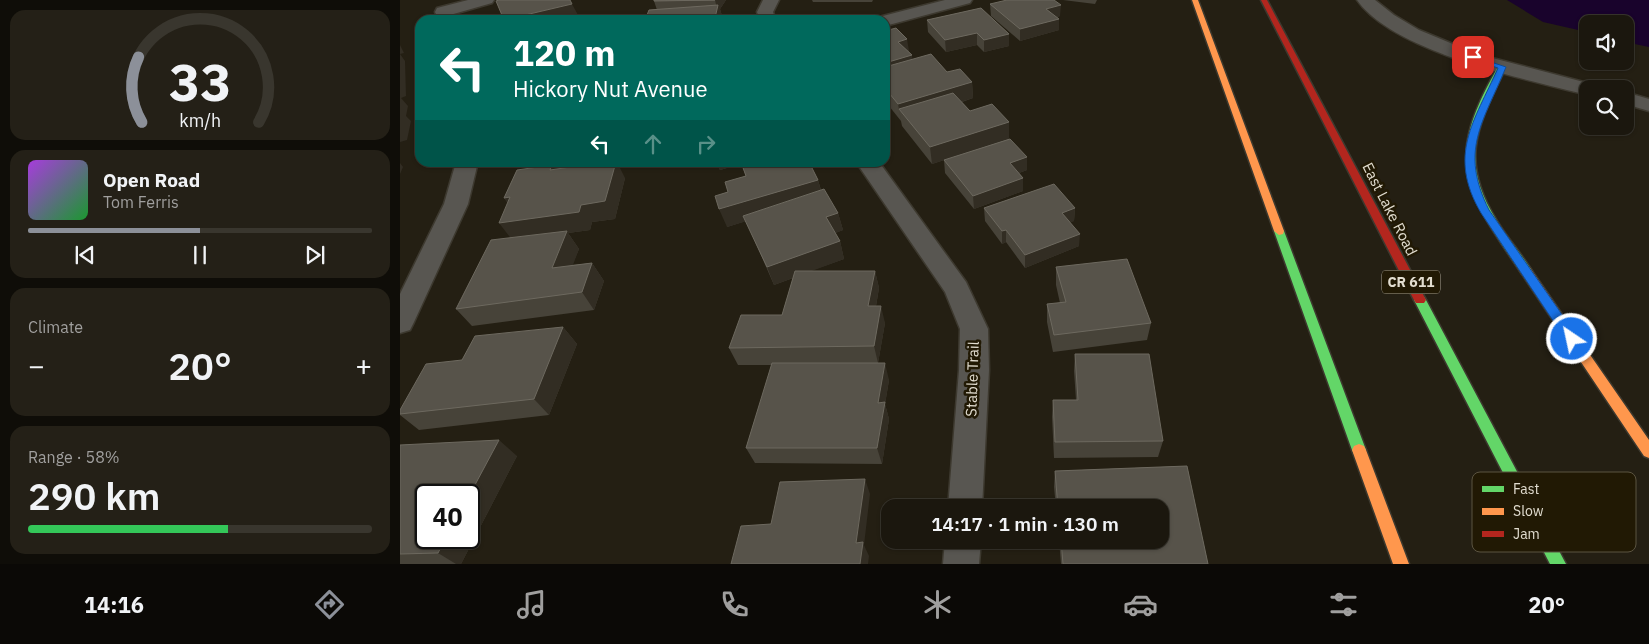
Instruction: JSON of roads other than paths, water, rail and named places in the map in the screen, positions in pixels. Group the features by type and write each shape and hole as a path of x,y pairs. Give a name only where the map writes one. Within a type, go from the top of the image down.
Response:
{"main road":[{"path":"1195,0 1401,564"},
{"name":"East Lake Road","path":"1264,0 1510,472"},
{"path":"1502,67 1470,142 1470,175 1475,192 1485,210 1649,452"},
{"name":"East Lake Road","path":"1552,552 1558,564"}],"street":[{"path":"441,12 486,0"},
{"path":"766,15 765,12 771,0"},
{"path":"890,20 964,0"},
{"path":"1365,0 1383,16 1411,32 1444,47 1502,67 1579,87"},
{"path":"1634,101 1649,105"},
{"path":"400,322 456,204 466,167"},
{"name":"Stable Trail","path":"871,167 957,289 974,329 974,370 966,499"},
{"path":"961,564 962,549"}]}
